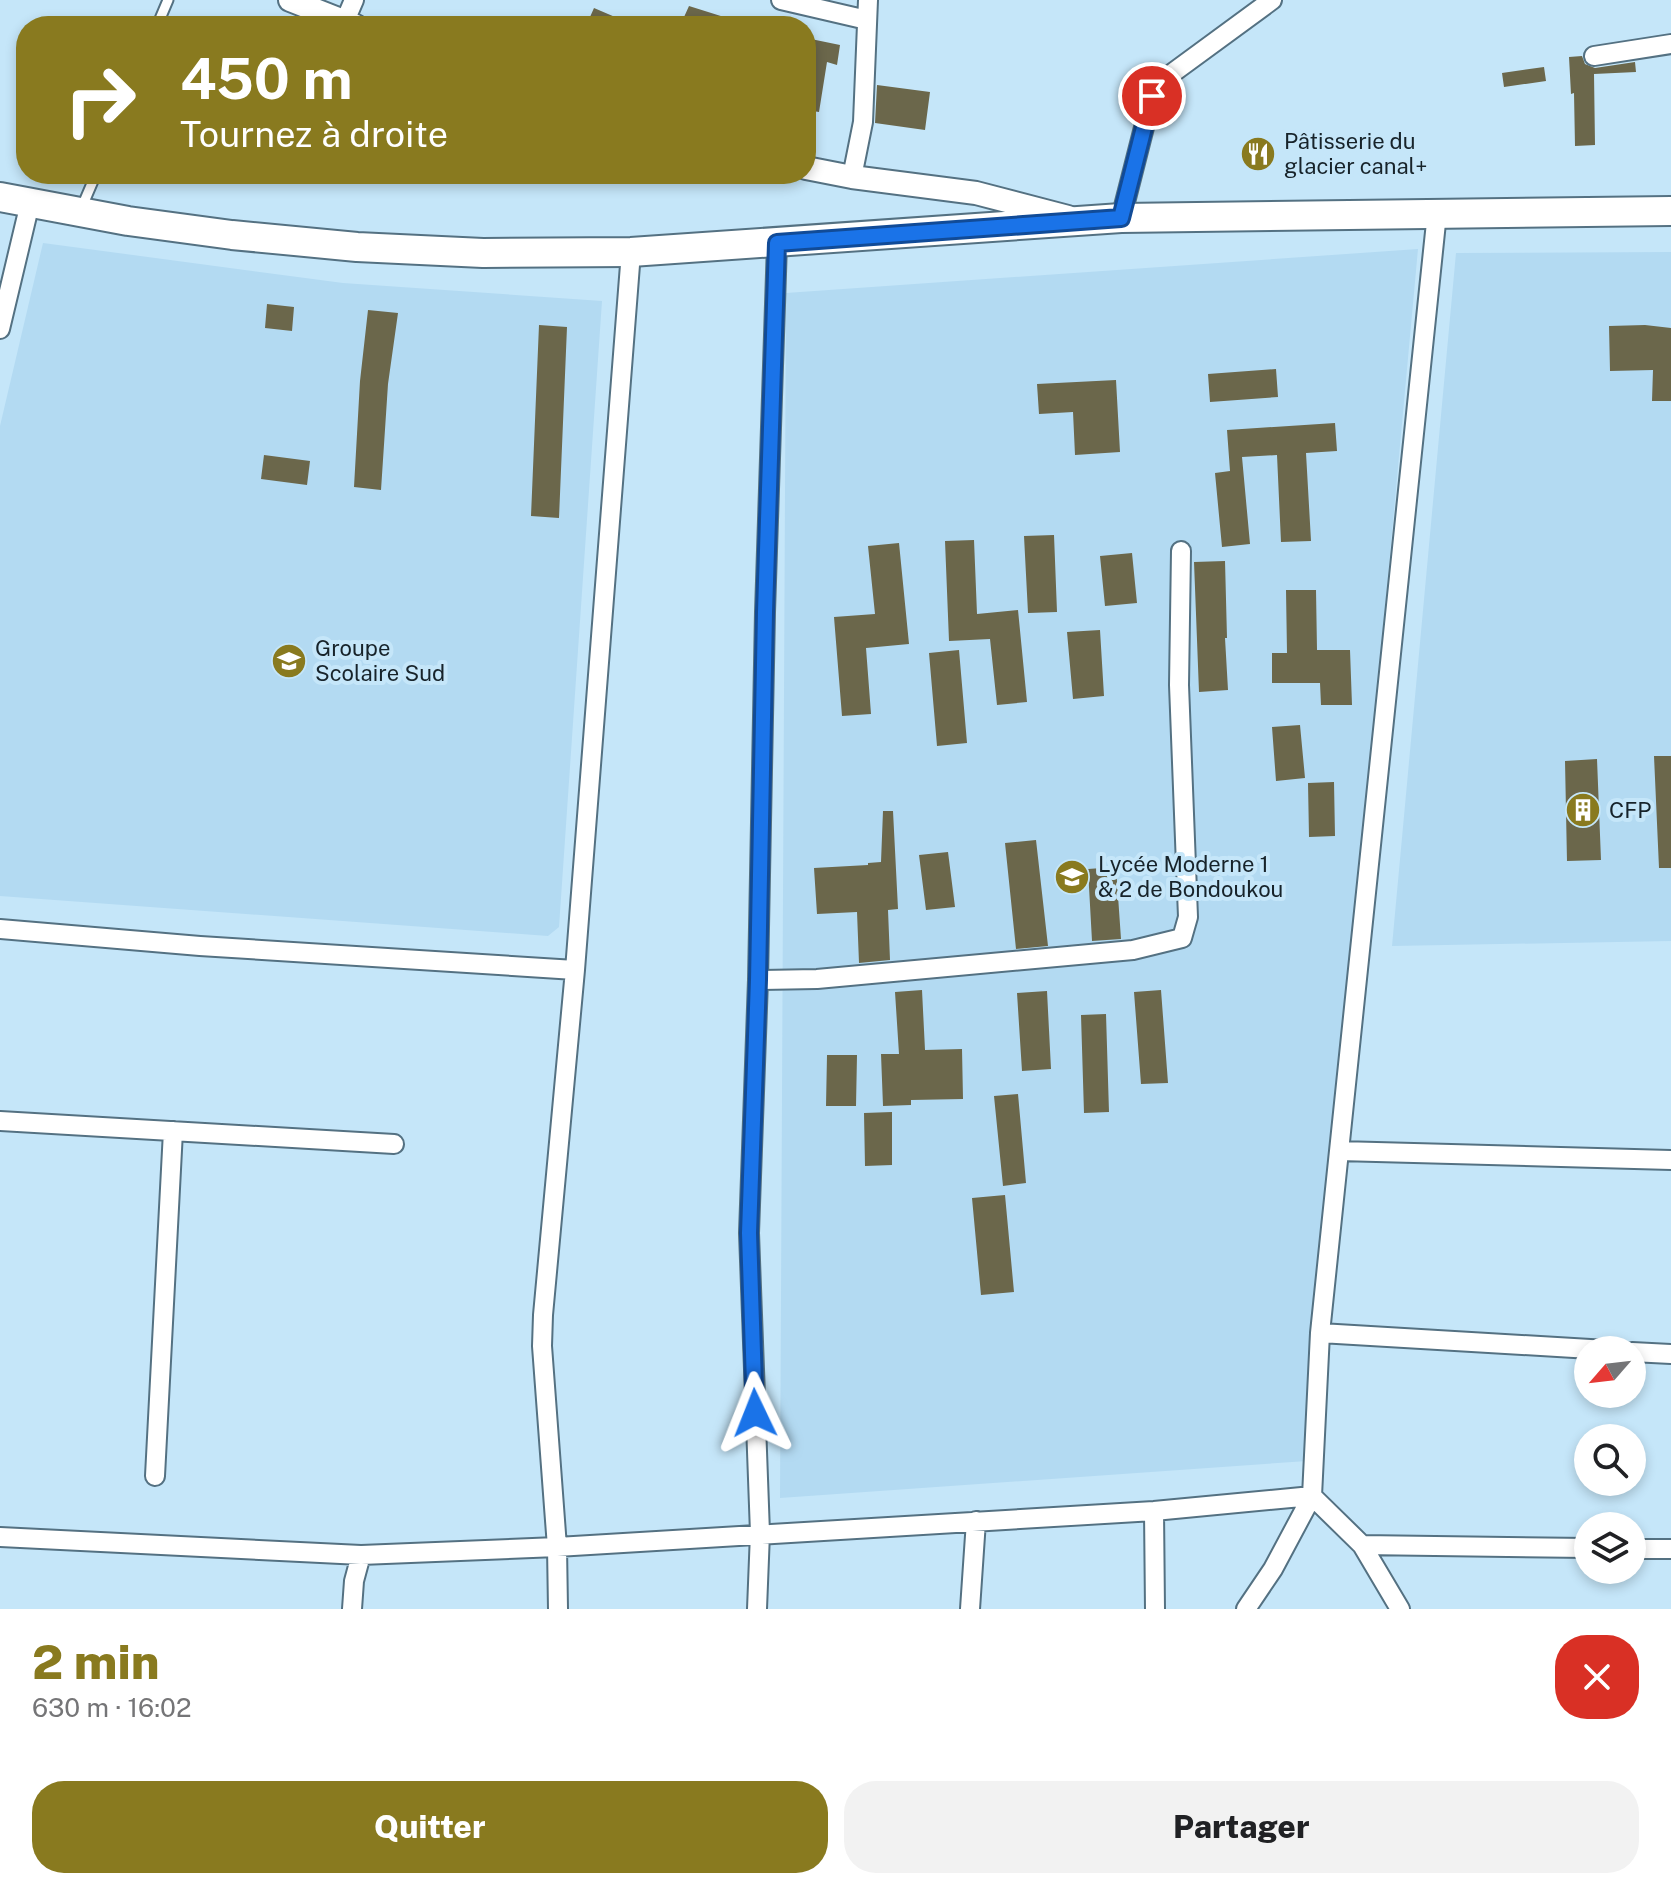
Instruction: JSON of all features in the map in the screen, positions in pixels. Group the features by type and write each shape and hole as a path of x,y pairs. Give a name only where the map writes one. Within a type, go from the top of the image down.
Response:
{"main road":[{"path":"0,197 232,235 357,247 483,253 631,252 1121,218 1671,211"}],"street":[{"path":"290,0 330,16"},
{"path":"781,0 867,20"},
{"path":"852,177 863,122 868,0"},
{"path":"1121,218 1152,96 1167,77 1272,0"},
{"path":"1594,56 1671,44"},
{"path":"816,170 976,193 1082,221"},
{"path":"0,329 30,203"},
{"path":"1246,1609 1273,1569 1312,1496 1320,1333 1437,213"},
{"path":"757,1609 760,1533 749,1233 777,243"},
{"path":"558,1609 557,1547 542,1346 575,970 631,252"},
{"path":"758,980 817,979 1133,950 1182,938 1188,917 1179,685 1181,551"},
{"path":"0,929 200,946 575,970"},
{"path":"0,1121 394,1144"},
{"path":"155,1476 173,1131"},
{"path":"1339,1151 1671,1160"},
{"path":"1320,1333 1574,1348"},
{"path":"1646,1353 1671,1354"},
{"path":"0,1537 361,1555 557,1547 1154,1511 1312,1496 1362,1545 1400,1609"},
{"path":"1154,1511 1155,1609"},
{"path":"970,1609 976,1521"},
{"path":"1362,1545 1574,1548"},
{"path":"1646,1549 1671,1549"},
{"path":"352,1609 354,1581 361,1555"}],"lane":[{"path":"79,212 92,184"}],"shaded area":[{"name":"Groupe Scolaire Sud","path":"43,243 343,283 602,301 559,927 548,936 0,896 0,426"},
{"name":"Lycée Moderne 1 & 2 de Bondoukou","path":"1418,249 1307,1461 780,1498 786,293"},
{"path":"1671,252 1671,941 1392,946 1456,253"}],"building":[{"path":"689,6 721,16 684,16"},
{"path":"594,8 613,16 590,16"},
{"path":"816,40 840,45 837,65 827,62 819,112 816,112"},
{"path":"1582,56 1585,64 1595,68 1635,62 1636,72 1594,74 1595,145 1575,146 1574,93 1571,94 1569,57"},
{"path":"1544,67 1546,81 1504,87 1502,73"},
{"path":"877,85 930,92 925,130 875,123"},
{"path":"267,304 294,307 292,331 265,328"},
{"path":"368,310 398,313 388,384 381,490 354,487"},
{"path":"539,325 567,327 559,518 531,516"},
{"path":"1609,326 1671,328 1671,401 1652,401 1653,370 1610,371"},
{"path":"1276,369 1278,397 1210,402 1208,374"},
{"path":"1116,380 1120,452 1075,455 1073,412 1039,414 1037,384"},
{"path":"1335,423 1337,451 1306,453 1311,541 1281,542 1277,455 1242,457 1250,544 1222,547 1215,473 1230,471 1227,430"},
{"path":"264,455 310,461 307,485 261,479"},
{"path":"1054,535 1057,612 1028,613 1024,536"},
{"path":"974,540 977,614 1018,610 1027,702 997,705 990,639 949,641 945,541"},
{"path":"899,543 909,644 866,648 871,714 842,716 834,617 875,614 868,546"},
{"path":"1132,553 1137,603 1105,606 1100,556"},
{"path":"1225,561 1228,690 1199,692 1194,562"},
{"path":"1286,590 1316,590 1317,650 1350,650 1352,705 1321,705 1320,683 1272,683 1272,653 1287,653"},
{"path":"1100,630 1104,696 1073,699 1067,632"},
{"path":"959,650 967,743 937,746 929,653"},
{"path":"1300,725 1305,778 1276,781 1272,727"},
{"path":"1654,756 1671,756 1671,868 1659,868"},
{"name":"CFP","path":"1597,759 1601,860 1567,861 1565,761"},
{"path":"1334,782 1335,836 1309,837 1308,783"},
{"path":"883,811 893,811 898,909 888,910 890,960 859,963 857,912 817,914 814,868 881,862"},
{"path":"1036,840 1048,946 1016,949 1005,843"},
{"path":"948,852 955,907 926,910 919,855"},
{"path":"1116,867 1121,939 1092,941 1088,869"},
{"path":"922,990 925,1050 962,1049 963,1099 911,1100 911,1105 883,1106 881,1054 899,1054 895,992"},
{"path":"1161,990 1168,1083 1141,1084 1134,992"},
{"path":"1047,991 1051,1069 1022,1071 1017,993"},
{"path":"1106,1014 1109,1112 1084,1113 1081,1015"},
{"path":"827,1055 857,1055 856,1106 826,1106"},
{"path":"1018,1094 1026,1183 1003,1186 994,1096"},
{"path":"892,1112 892,1165 865,1166 864,1113"},
{"path":"1005,1195 1014,1292 981,1295 972,1198"}],"place":[{"name":"Pâtisserie du glacier canal+","path":"1258,154"},
{"name":"Groupe Scolaire Sud","path":"289,661"},
{"name":"CFP","path":"1583,810"},
{"name":"Lycée Moderne 1 & 2 de Bondoukou","path":"1072,877"}],"route":[{"path":"755,1413 749,1233 777,243 1121,218 1152,96"}]}
